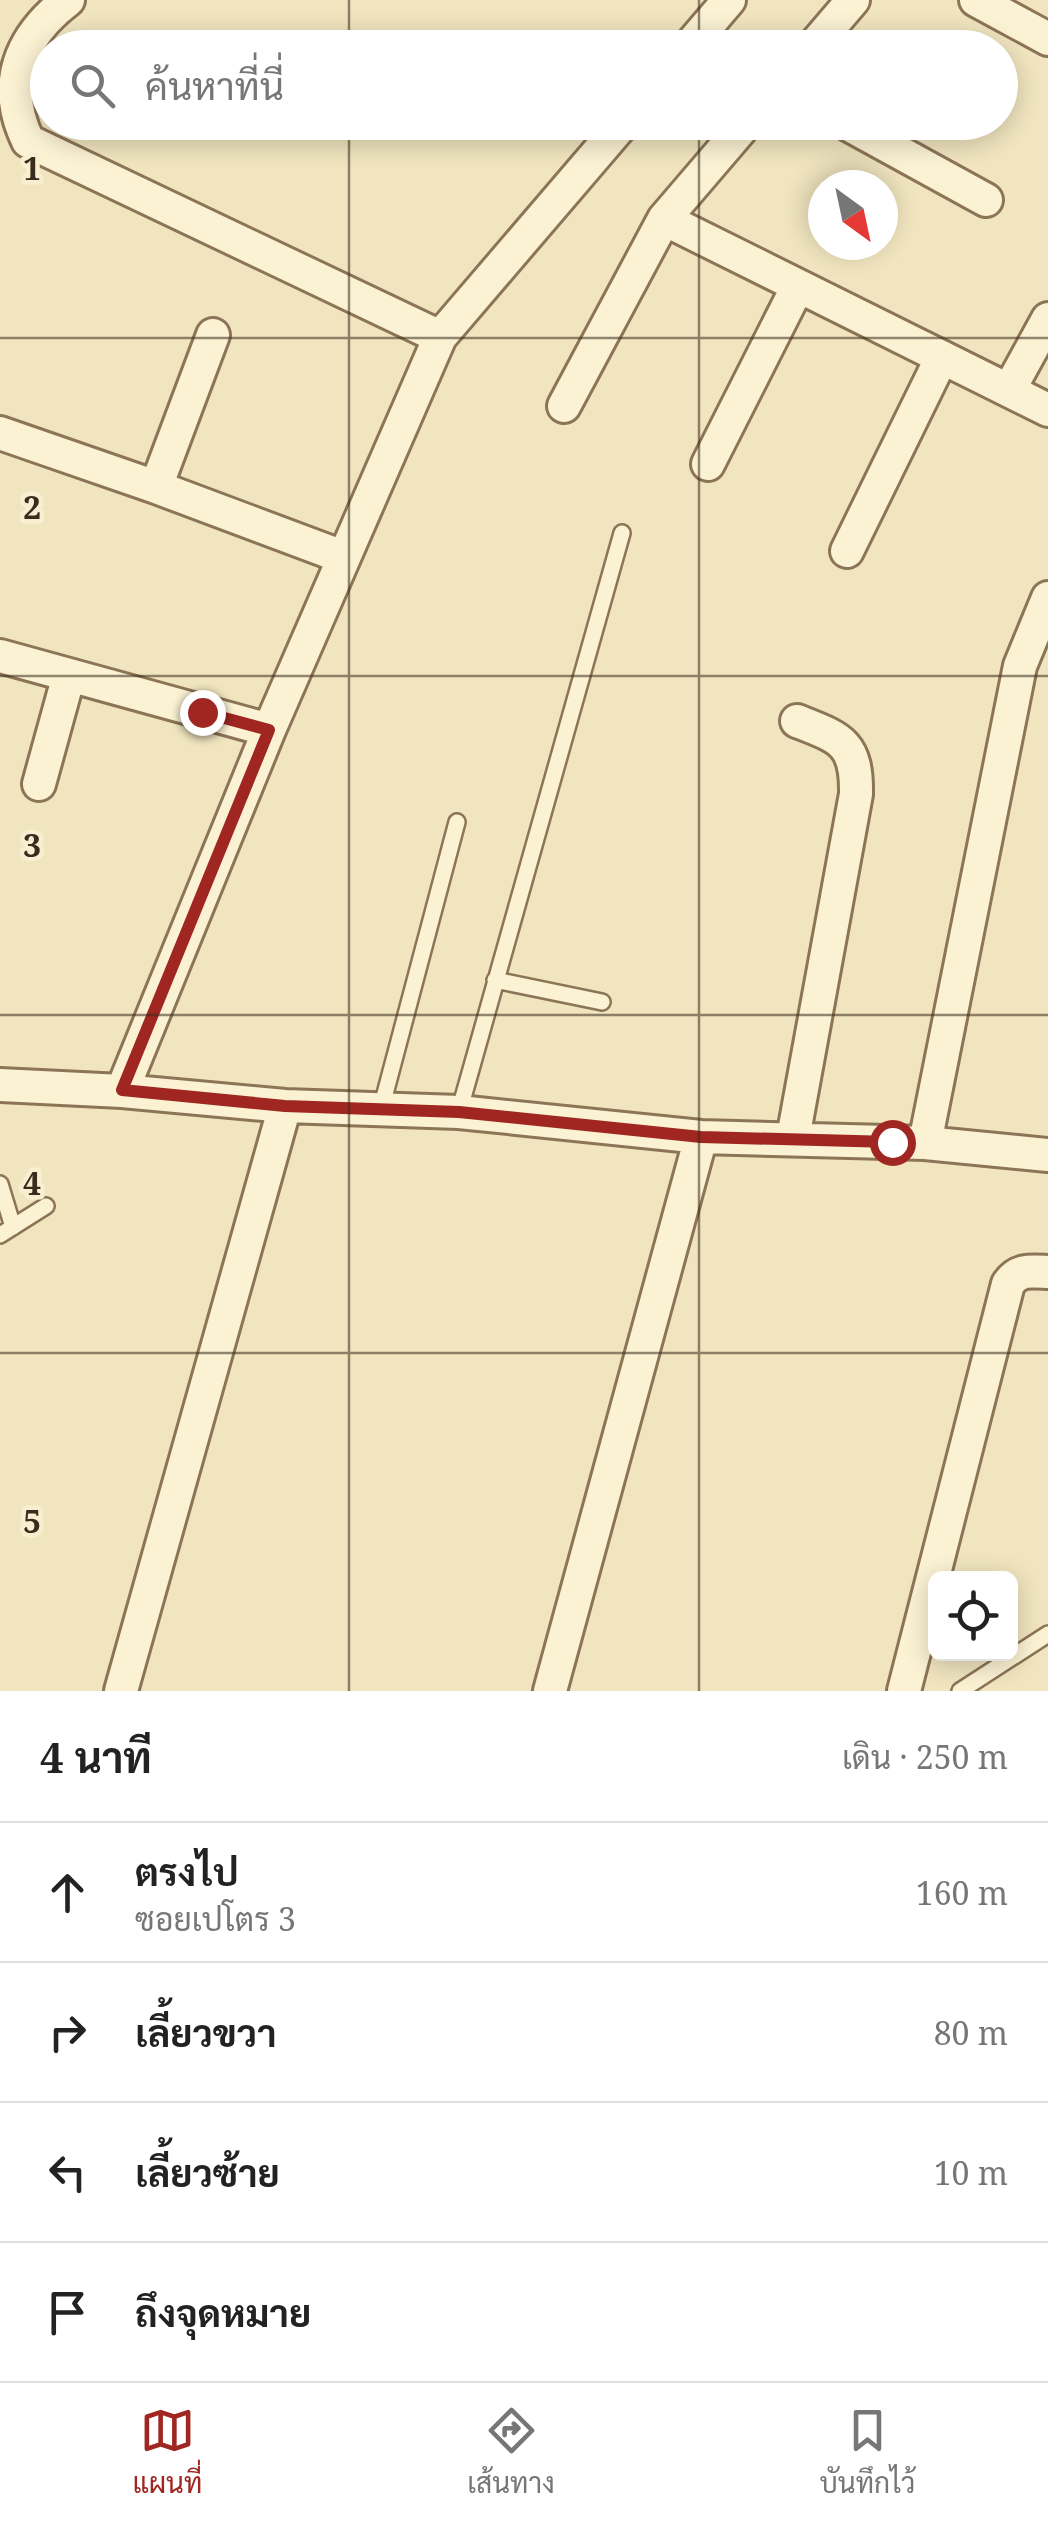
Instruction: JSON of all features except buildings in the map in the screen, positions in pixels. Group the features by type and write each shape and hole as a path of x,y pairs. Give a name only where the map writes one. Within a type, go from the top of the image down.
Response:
{"street":[{"path":"32,30 68,0"},
{"path":"703,30 729,0"},
{"path":"827,30 853,0"},
{"path":"976,0 1048,39"},
{"path":"30,34 14,58 8,79 11,114 28,141 440,337"},
{"path":"122,1090 269,730 440,337 609,140"},
{"path":"564,406 664,219 732,140"},
{"path":"877,140 986,200"},
{"path":"664,219 1048,410"},
{"path":"708,464 798,286"},
{"path":"1009,390 1048,319"},
{"path":"156,487 214,335"},
{"path":"847,552 942,357"},
{"path":"0,433 343,557"},
{"path":"925,1143 1020,666 1048,598"},
{"path":"0,656 269,730"},
{"path":"39,784 69,675"},
{"path":"794,1138 856,784 850,750 840,738 797,720"},
{"path":"0,1085 122,1090 285,1106 459,1112 701,1137 925,1143 1048,1154"},
{"path":"121,1691 285,1106"},
{"path":"550,1691 701,1137"},
{"path":"904,1691 1008,1284 1014,1275 1025,1271 1048,1272"}],"lane":[{"path":"459,1112 622,532"},
{"path":"381,1110 458,822"},
{"path":"494,980 602,1002"},
{"path":"0,1184 7,1231 46,1206"},
{"path":"960,1691 1048,1634"}],"route":[{"path":"202,712 269,730 122,1090 285,1106 459,1112 701,1137 892,1142"}]}
